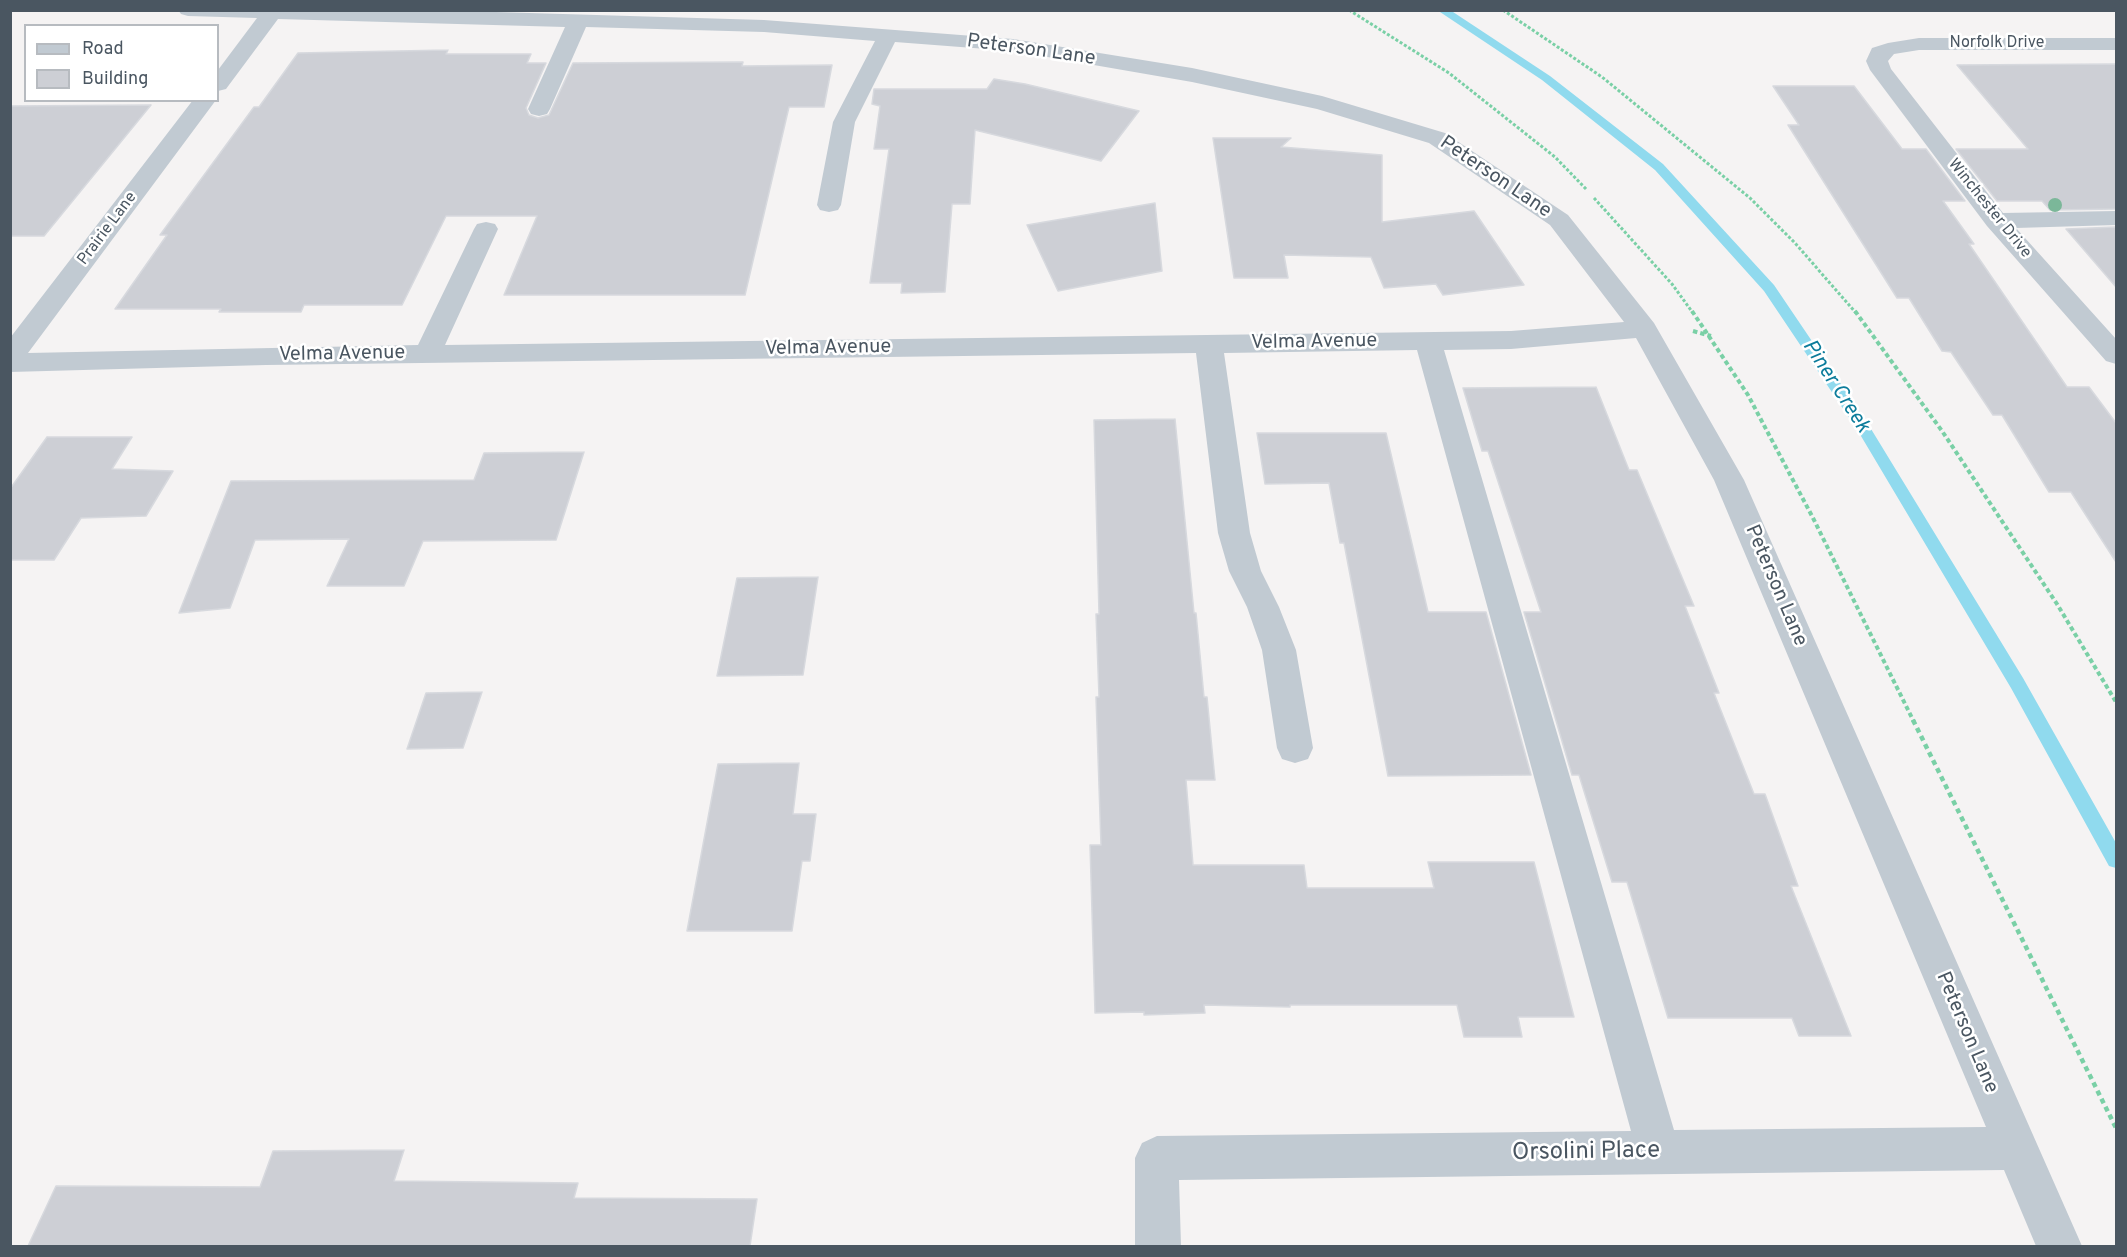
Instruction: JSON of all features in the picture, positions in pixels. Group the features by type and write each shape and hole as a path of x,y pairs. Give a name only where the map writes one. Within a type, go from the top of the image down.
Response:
{"street":[{"name":"Peterson Lane","path":"188,10 578,22 767,18 888,35 1013,45 1191,75 1322,103 1437,138 1559,220 1644,328 1729,480 2059,1246"},
{"path":"219,83 271,14"},
{"path":"539,109 578,22"},
{"path":"829,205 844,122 888,35"},
{"name":"Norfolk Drive","path":"1880,53 1902,45 1919,44 2116,44"},
{"name":"Winchester Drive","path":"1880,53 1877,61 1881,70 1996,221 2116,356"},
{"name":"Prairie Lane","path":"10,358 203,102"},
{"path":"1996,221 2116,218"},
{"path":"427,354 486,229"},
{"name":"Velma Avenue","path":"10,363 427,354 1511,340 1644,328"},
{"path":"1428,341 1659,1152"},
{"path":"1209,344 1234,533 1245,572 1263,607 1279,650 1295,748"},
{"name":"Orsolini Place","path":"1158,1246 1156,1158 2015,1148"}],"path":[{"path":"1503,10 1602,77 1682,141 1750,198 1810,260 1856,312 1893,360 2057,604 2116,702"}],"building":[{"path":"448,50 446,54 531,54 527,63 546,63 526,108 529,115 538,118 549,115 573,63 743,62 742,66 832,65 824,107 789,107 745,295 504,295 537,216 446,216 402,305 304,305 301,312 115,309 167,235 160,235 254,107 259,107 298,53"},
{"path":"2116,64 2116,209 2050,210 2042,201 1997,201 1956,149 2028,149 1957,65"},
{"path":"994,79 1139,111 1101,161 975,130 970,204 952,204 945,292 901,293 902,283 870,283 889,149 874,149 880,106 872,104 874,89 987,89"},
{"path":"1773,86 1854,86 1902,149 1926,149 1965,201 1943,201 1974,244 1969,244 2067,387 2089,387 2116,423 2116,562 2071,492 2049,492 2002,415 1993,415 1951,352 1942,351 1909,298 1897,298 1788,125 1799,125"},
{"path":"151,105 44,236 10,236 10,106"},
{"path":"1213,138 1291,138 1281,147 1382,155 1382,222 1474,211 1524,285 1443,295 1436,284 1384,288 1371,257 1284,255 1288,278 1234,278"},
{"path":"1155,203 1162,271 1058,291 1027,225"},
{"path":"2116,227 2116,287 2066,229"},
{"path":"1596,387 1629,470 1637,470 1694,606 1685,606 1719,693 1714,693 1754,794 1765,794 1798,886 1791,886 1851,1036 1799,1036 1792,1018 1668,1018 1627,882 1612,882 1579,775 1572,775 1524,612 1541,612 1488,451 1482,451 1463,388"},
{"path":"1175,419 1194,613 1196,613 1204,697 1207,697 1215,780 1186,780 1193,865 1304,865 1307,888 1434,888 1428,862 1534,862 1574,1017 1518,1017 1522,1037 1464,1037 1457,1005 1290,1005 1290,1007 1204,1005 1205,1013 1144,1015 1144,1012 1095,1013 1090,845 1101,845 1096,697 1099,697 1096,614 1099,614 1094,420"},
{"path":"1257,433 1386,433 1428,612 1486,612 1531,775 1388,776 1344,543 1340,543 1329,483 1265,484"},
{"path":"47,437 132,437 112,469 173,471 146,516 81,518 54,560 10,560 10,489"},
{"path":"584,452 556,540 423,541 404,586 327,586 349,539 255,540 230,608 179,613 231,481 474,480 484,453"},
{"path":"818,577 803,675 717,676 737,578"},
{"path":"482,692 463,748 407,749 426,693"},
{"path":"799,763 793,814 816,814 810,861 802,861 792,931 687,931 718,764"},
{"path":"404,1150 394,1181 578,1183 574,1198 757,1199 750,1246 28,1246 56,1186 260,1187 273,1151"}],"waterway":[{"name":"Piner Creek","path":"1442,10 1546,78 1659,167 1769,288 1863,428 2017,683 2116,860"}]}
